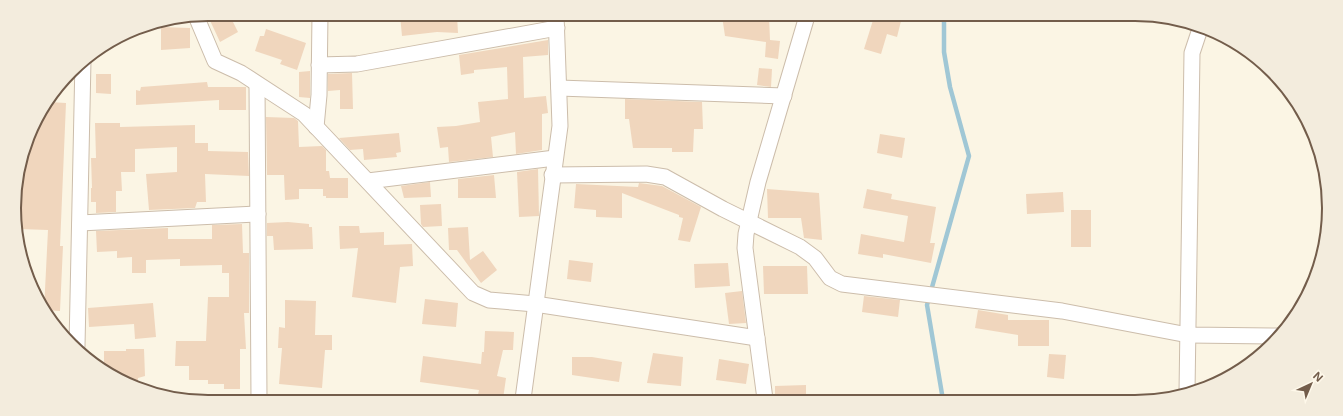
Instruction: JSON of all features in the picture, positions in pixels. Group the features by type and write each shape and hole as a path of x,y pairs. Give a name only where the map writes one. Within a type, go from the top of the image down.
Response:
{"street":[{"path":"198,21 216,62 241,73 304,114 473,292 489,300 535,304 757,338"},
{"path":"316,127 319,95 320,21"},
{"path":"764,395 745,248 748,222 758,182 806,21"},
{"path":"319,65 357,64 556,22 560,126 552,175 524,395"},
{"path":"1187,388 1192,53 1199,32"},
{"path":"77,341 80,223 79,73"},
{"path":"257,84 259,395"},
{"path":"559,88 784,96"},
{"path":"368,182 555,158"},
{"path":"552,175 646,174 665,177 748,222 800,247 815,258 830,278 842,284 1062,311 1188,335 1271,336"},
{"path":"80,223 258,214"}],"building":[{"path":"210,21 232,21 238,32 220,42"},
{"path":"401,21 457,21 458,33 437,32 402,36"},
{"path":"723,21 769,21 770,40 780,41 778,59 765,57 766,42 725,36"},
{"path":"873,21 901,21 897,37 887,34 881,54 864,49"},
{"path":"161,27 190,28 190,48 161,50"},
{"path":"266,29 306,43 297,70 280,64 282,60 255,51 260,36 264,36"},
{"path":"548,40 548,55 523,57 524,98 546,96 548,113 542,114 542,150 516,154 515,132 491,137 493,157 449,162 448,147 440,148 437,127 456,126 480,122 478,102 508,99 507,67 474,70 474,73 461,75 459,55"},
{"path":"759,68 772,69 771,87 757,85"},
{"path":"310,71 310,98 299,97 299,72"},
{"path":"352,73 353,109 340,109 340,90 328,91 328,74"},
{"path":"96,74 111,74 111,94 96,93"},
{"path":"207,82 208,87 246,87 246,110 219,110 219,100 136,105 136,90 140,91 141,87"},
{"path":"625,99 702,102 703,129 694,129 693,152 672,152 672,148 633,148 629,119 625,119"},
{"path":"54,102 66,103 60,246 63,246 60,311 52,310 45,299 48,230 23,229 21,196 27,160 40,125"},
{"path":"266,117 294,118 298,121 299,147 322,146 326,150 326,171 329,171 330,178 348,178 348,198 326,198 326,196 323,196 323,189 299,189 299,199 285,200 284,175 267,175"},
{"path":"95,123 120,123 120,127 195,125 195,143 208,143 208,151 248,152 249,176 205,174 206,202 197,202 195,208 149,210 146,174 177,172 177,147 135,149 135,172 121,172 122,191 116,191 116,212 96,213 96,202 91,202 91,158 96,158"},
{"path":"399,133 401,152 396,153 397,157 364,160 363,149 350,150 339,138"},
{"path":"880,134 905,138 902,158 877,153"},
{"path":"538,169 539,216 519,217 517,172"},
{"path":"494,175 496,198 458,198 458,179"},
{"path":"430,182 431,197 404,198 401,186"},
{"path":"639,183 662,186 701,207 690,242 678,240 683,218 679,217 679,215 622,193 622,218 596,217 596,210 574,208 576,184 638,187"},
{"path":"767,189 819,193 822,240 804,238 801,218 768,218"},
{"path":"867,189 892,194 891,199 936,207 930,243 935,243 931,263 883,254 883,258 858,254 861,234 904,242 908,216 863,208"},
{"path":"1063,192 1064,212 1027,214 1026,194"},
{"path":"441,204 442,226 423,227 421,224 420,205"},
{"path":"1071,210 1091,210 1091,247 1071,247"},
{"path":"288,222 309,224 309,227 312,227 313,249 274,250 273,236 267,236 267,223"},
{"path":"242,224 243,253 249,253 249,313 244,313 246,349 240,349 240,389 224,389 224,384 208,384 208,380 189,380 189,366 175,366 176,341 206,341 208,297 229,297 229,273 222,273 222,265 180,266 180,259 146,260 146,273 132,273 132,257 117,258 117,251 97,252 96,231 168,228 168,239 212,239 212,225"},
{"path":"339,226 359,226 360,233 384,232 384,245 412,244 413,266 400,267 396,303 352,297 358,248 340,249"},
{"path":"468,227 470,260 483,251 497,270 481,283 457,250 449,250 448,228"},
{"path":"569,260 593,263 591,282 567,279"},
{"path":"728,263 730,286 695,288 694,264"},
{"path":"763,266 807,266 808,294 764,294"},
{"path":"742,291 746,323 729,324 725,293"},
{"path":"864,296 900,300 898,317 862,312"},
{"path":"425,299 458,303 456,327 422,324"},
{"path":"285,300 316,301 315,335 332,335 332,350 325,350 322,388 279,384 282,348 278,348 279,327 285,328"},
{"path":"153,303 156,337 135,339 134,324 89,327 88,308"},
{"path":"978,310 1008,315 1008,320 1049,320 1049,346 1018,346 1018,335 975,328"},
{"path":"485,331 514,332 513,350 503,350 497,376 506,378 504,395 478,395 479,390 420,382 423,356 481,364 482,352 484,352"},
{"path":"126,349 144,349 145,376 138,378 138,382 114,370 104,363 104,351 126,351"},
{"path":"653,353 683,357 681,386 647,383"},
{"path":"1049,354 1066,355 1064,379 1047,377"},
{"path":"572,357 592,357 622,362 619,382 572,375"},
{"path":"719,359 749,364 746,384 716,380"},
{"path":"806,385 806,395 775,395 775,386"}],"waterway":[{"path":"942,395 927,305 969,156 950,87 944,52 944,21"}]}
